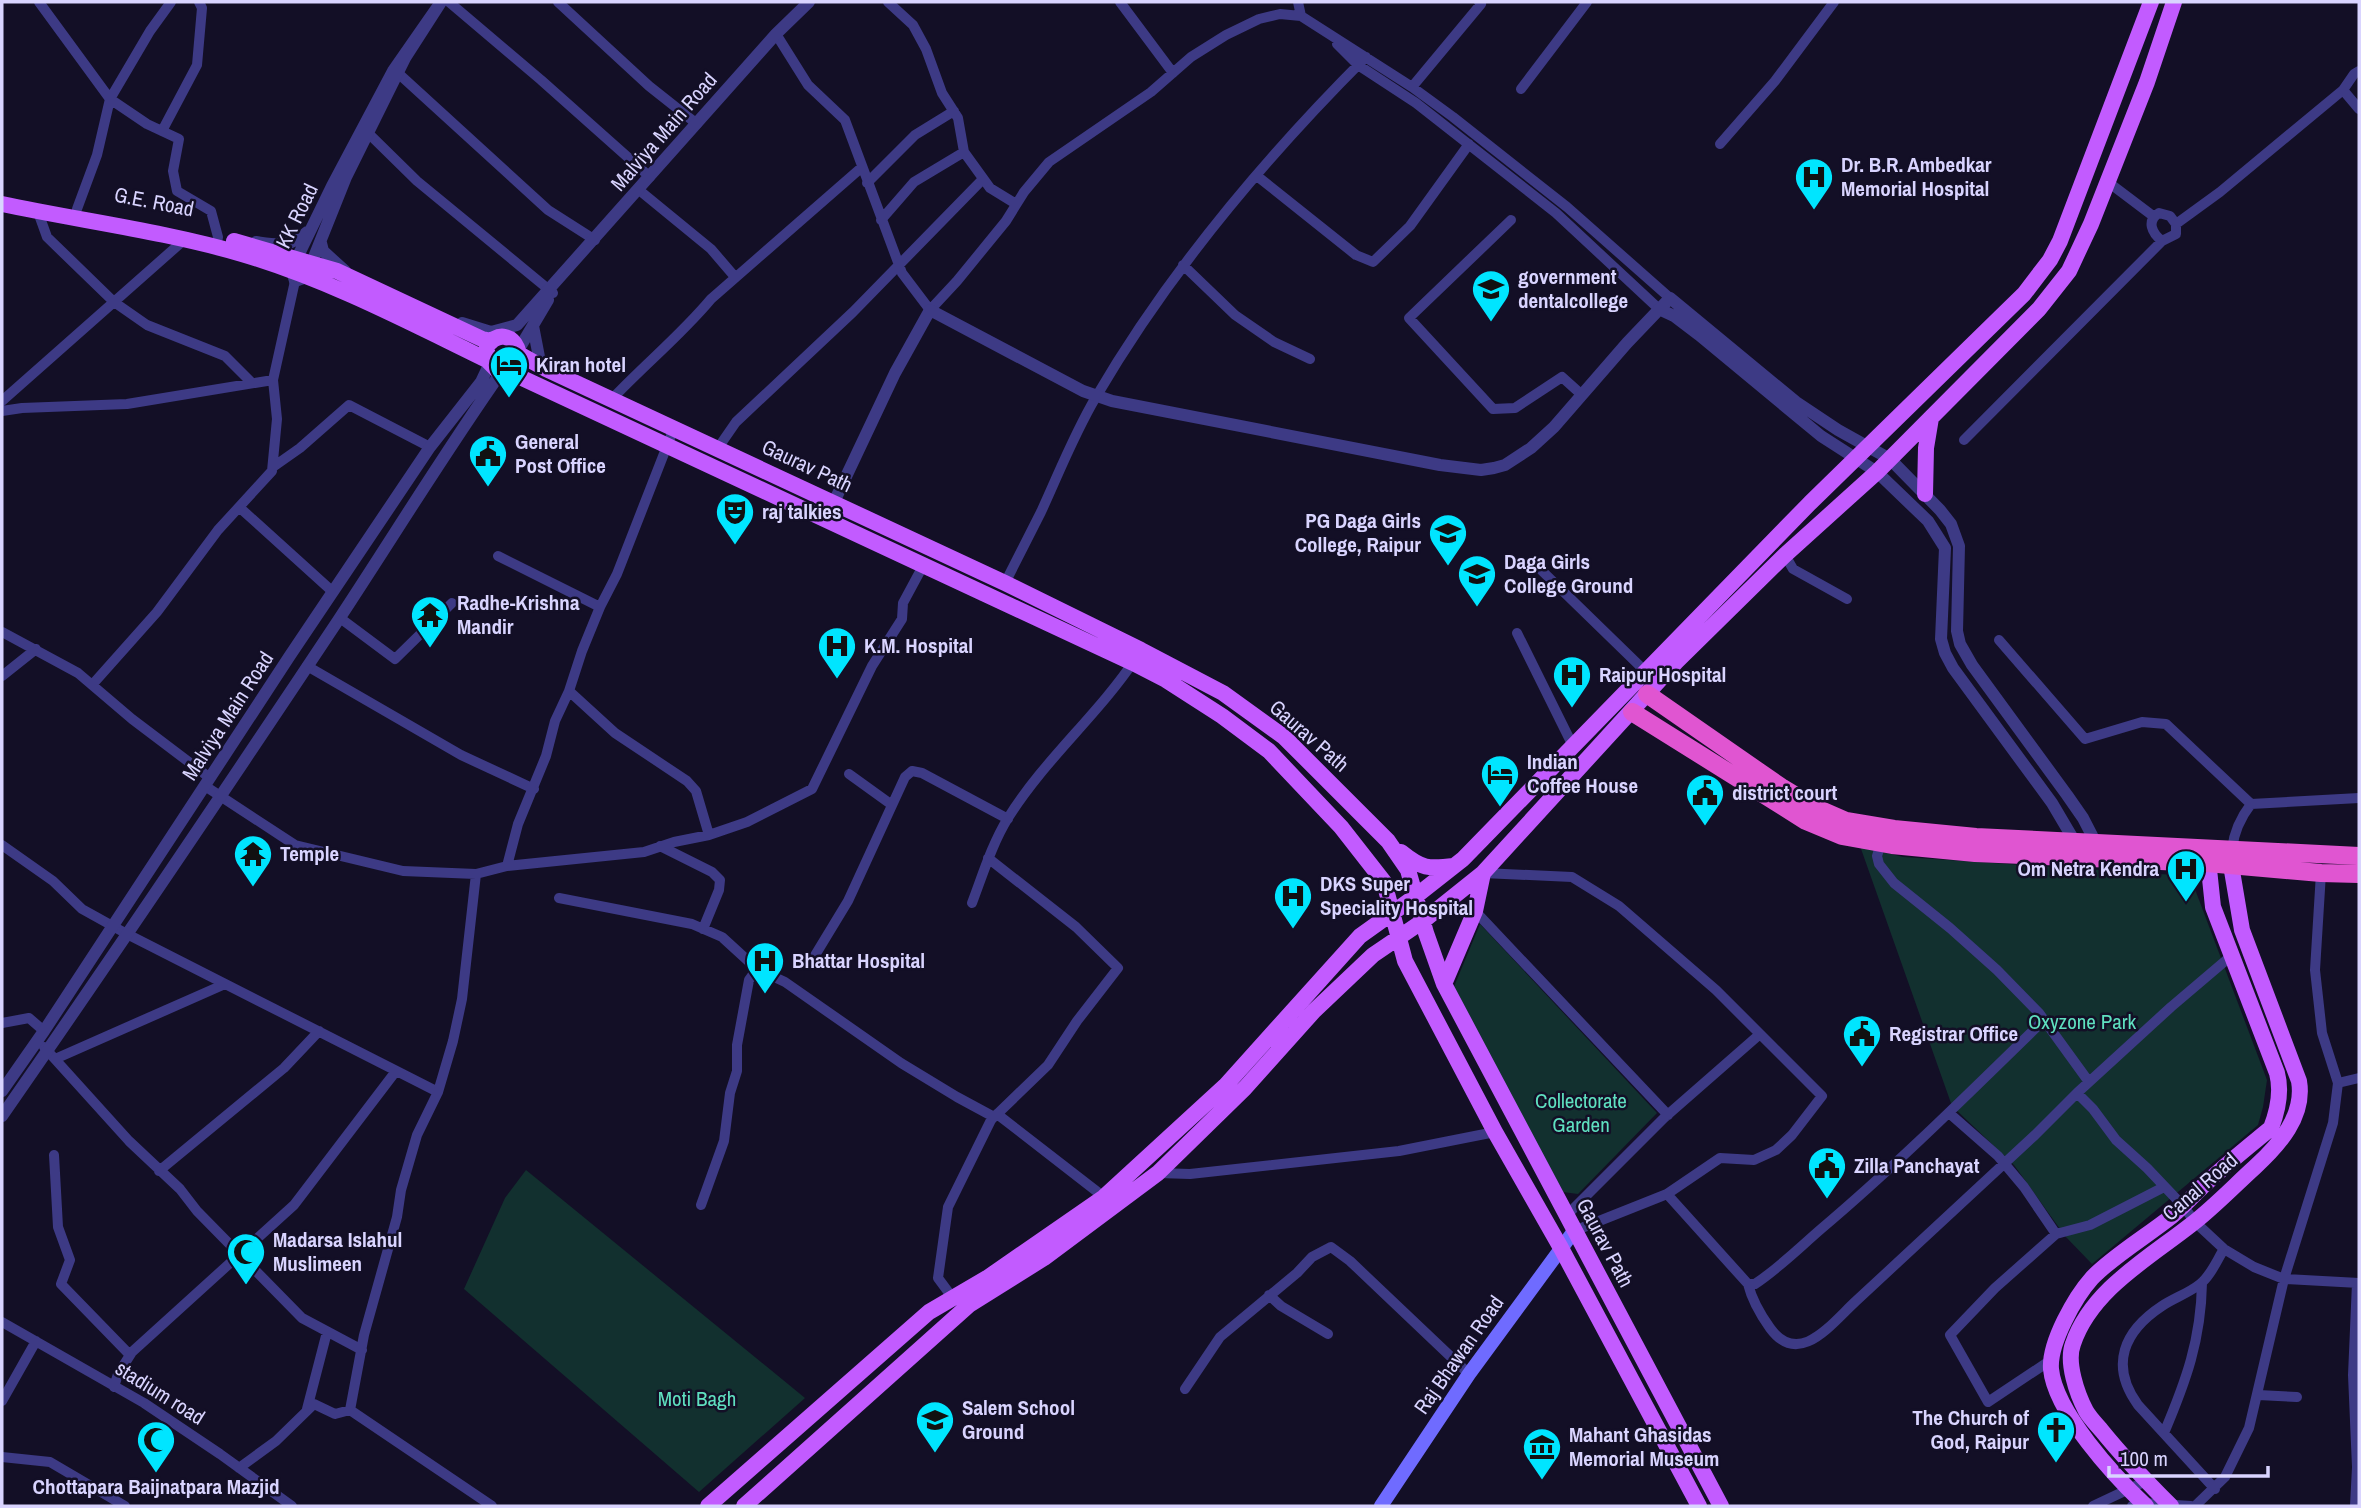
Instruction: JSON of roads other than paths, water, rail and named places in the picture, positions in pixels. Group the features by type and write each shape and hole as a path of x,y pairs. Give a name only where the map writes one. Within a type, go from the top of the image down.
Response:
{"highway":[{"path":"1647,694 1747,765 1814,807 1881,835"},
{"path":"1632,712 1807,821 1842,836 1976,837 2079,851 2102,860 2207,855"},
{"path":"2079,851 2097,843 2232,857 2359,856"},
{"path":"2232,857 2321,873 2359,874"}],"main road":[{"path":"744,1506 969,1305 1044,1258 1158,1172 1165,1154 1360,936 1416,897 1454,866 1644,671 2020,298 2050,260 2085,178 2151,2"},
{"path":"708,1506 929,1312 987,1278 1165,1154 1245,1088 1373,954 1423,921 1483,873 1676,662 1785,555 1877,472 2039,309 2058,287 2079,251 2147,82 2174,2"},
{"name":"G.E. Road","path":"2,194 217,242 235,241 301,270"},
{"path":"2,204 184,240 217,242 301,270 496,367 924,564 1137,656 1166,680 1222,716 1269,751 1341,827 1387,888 1405,961 1699,1506"},
{"path":"301,270 353,278 482,339 492,341"},
{"path":"502,337 512,340 519,351 516,364 496,367 486,349 492,341 502,337"},
{"name":"Gaurav Path","path":"519,351 546,369 1005,583 1137,656 1223,693 1284,737 1388,841 1408,870 1444,984 1721,1506"},
{"path":"1925,494 1926,448 1931,418"},
{"path":"1388,841 1425,868 1454,866"},
{"name":"Canal Road","path":"2051,1360 2073,1305 2093,1278 2183,1206 2271,1128 2276,1115 2280,1086 2277,1073 2213,907 2207,855"},
{"name":"Canal Road","path":"2170,1506 2119,1452 2086,1411 2072,1377 2071,1346 2101,1297 2131,1270 2195,1222 2277,1147 2299,1105 2301,1093 2295,1070 2242,930 2232,857"},
{"path":"1444,984 1475,911 1483,873"},
{"name":"Raj Bhawan Road","path":"1381,1506 1469,1374 1574,1231"},
{"path":"2051,1360 2056,1390 2071,1418 2140,1505"}],"street":[{"path":"39,2 110,99 179,139 173,172 177,191 211,211 217,242"},
{"path":"77,209 97,155 110,99 150,31 171,2"},
{"path":"162,131 197,65 202,8 199,2"},
{"name":"KK Road","path":"301,270 311,229 396,72 441,2"},
{"path":"449,2 650,177"},
{"path":"558,2 649,86 697,124"},
{"name":"Malviya Main Road","path":"551,291 776,34 809,2"},
{"path":"888,2 912,25 926,49 942,93 958,118 964,152 989,188 1016,204"},
{"path":"1120,2 1173,73"},
{"path":"1298,2 1300,16"},
{"path":"1412,87 1481,4 1479,2"},
{"path":"1521,89 1587,2"},
{"path":"1720,144 1774,81 1834,2"},
{"path":"826,519 895,373 930,310 990,241 1049,162 1151,92 1191,57 1226,35 1259,19 1280,14 1300,16 1323,29 1556,213 1659,309 1674,316 1821,436 1877,472 1928,521 1945,548 1941,639 1945,653 1953,668 2052,803 2079,851"},
{"path":"776,34 808,85 845,120 861,169 902,273 930,310 1083,391 1112,401 1367,451 1482,470 1505,465 1531,448 1554,428 1670,298"},
{"path":"1362,61 1412,87 1522,170 1796,402 1838,430 1890,459 1925,494 1951,524 1959,546 1955,619 1960,644 1972,665 2067,795 2097,843 2102,860"},
{"path":"1005,583 1076,433 1097,396 1183,265 1256,176 1362,61"},
{"path":"2176,225 2343,90 2359,71"},
{"path":"396,72 548,210 595,240"},
{"path":"2343,90 2359,109"},
{"path":"867,183 915,135 954,111"},
{"path":"365,131 417,181 551,291"},
{"name":"KK Road","path":"301,270 321,243 365,131"},
{"path":"1256,176 1356,255 1373,261 1410,226 1469,144"},
{"path":"881,220 914,182 964,152"},
{"path":"612,399 711,299 861,169"},
{"path":"718,448 736,422 900,266 983,179"},
{"path":"2108,182 2153,216"},
{"path":"639,190 711,249 736,277"},
{"path":"38,212 47,237 114,302 147,325 225,356 252,383"},
{"path":"1965,440 2162,241 2176,234 2176,225 2170,216 2159,213 2153,216 2150,224 2154,235 2162,241"},
{"path":"1511,220 1409,318 1493,409 1515,408 1562,377 1582,395"},
{"path":"235,241 286,245 311,229"},
{"path":"2,401 184,240"},
{"path":"321,243 323,251 353,278"},
{"path":"1183,265 1235,315 1275,342 1310,359"},
{"path":"92,685 157,612 188,569 272,471 277,419 272,380 301,270"},
{"path":"425,312 441,314 491,332 517,325 551,291"},
{"path":"519,351 551,291"},
{"path":"533,326 539,357 546,369"},
{"name":"Malviya Main Road","path":"2,1116 51,1055 127,934 340,618 475,408 496,367"},
{"name":"Malviya Main Road","path":"2,1091 430,447 496,367"},
{"path":"2,411 127,404 272,380"},
{"path":"273,467 300,448 349,405 430,447"},
{"path":"507,866 518,824 534,789 555,721 600,607 617,574 674,428"},
{"path":"239,508 333,592"},
{"path":"1785,555 1793,569 1847,599"},
{"path":"498,556 600,607"},
{"path":"2,632 78,673 221,794 295,845 403,871 476,874 507,866 644,852 747,822 812,789 872,666 902,619 903,603 924,564"},
{"path":"1537,566 1644,671"},
{"path":"340,618 395,659 452,603"},
{"path":"1517,633 1573,746"},
{"path":"1999,640 2085,739 2142,723 2166,724 2251,804 2359,798"},
{"path":"2,676 36,649"},
{"path":"972,902 988,858 1008,819 1038,776 1137,656"},
{"path":"307,666 461,755 534,789"},
{"path":"569,691 615,733 687,781 696,792 709,835"},
{"path":"814,957 848,901 905,776 912,771 922,773 1008,819"},
{"path":"849,774 892,804"},
{"path":"2232,857 2233,837 2251,804"},
{"path":"1881,835 1877,856 1879,864 1894,883 1997,970 2044,1020 2089,1082"},
{"path":"2,845 53,881 82,909 438,1092"},
{"path":"660,846 712,872 720,880 719,890 703,929"},
{"path":"953,1297 937,1278 948,1207 996,1115 1048,1065 1077,1021 1118,968 1076,927 988,858"},
{"path":"1483,873 1572,877 1619,906 1716,990 1822,1097 1792,1135 1776,1150 1754,1160 1720,1158 1667,1194 1574,1231"},
{"path":"2140,1505 2193,1506 2215,1489 2231,1468 2246,1438 2284,1279 2329,1135 2338,1083 2322,1033 2315,970 2321,873"},
{"path":"350,1410 362,1349 414,1146 438,1092 462,999 476,874"},
{"path":"558,898 692,924 722,937 757,970 785,982 901,1063 996,1115 1104,1197"},
{"path":"1475,911 1668,1115"},
{"path":"1667,1194 1748,1284 1752,1299 1776,1336 1796,1346 1808,1342 1826,1329 2171,1007 2231,956"},
{"path":"701,1205 723,1141 730,1093 737,1071 737,1045 749,980 757,970"},
{"path":"51,1055 225,984"},
{"path":"2,1023 29,1018 51,1055 77,1086 159,1171 180,1189 302,1318 362,1349"},
{"path":"1748,1284 1755,1284 1776,1270 1949,1113 2044,1020"},
{"path":"159,1171 284,1068 319,1031"},
{"path":"1566,1216 1668,1115 1760,1034"},
{"path":"114,1387 129,1354 294,1205 396,1071"},
{"path":"2338,1083 2359,1078"},
{"path":"2077,1093 2116,1140 2224,1249 2254,1267 2284,1279 2358,1283 2353,1376 2357,1410 2355,1506"},
{"path":"1949,1113 2004,1164 2024,1187 2056,1234"},
{"path":"1158,1172 1190,1174 1372,1154 1495,1132"},
{"path":"54,1155 58,1227 70,1260 61,1284 129,1354"},
{"path":"2051,1360 1988,1402 1950,1335 1995,1288 2056,1234 2090,1225 2164,1187"},
{"path":"1185,1389 1220,1337 1297,1273 1312,1257 1331,1247 1350,1261 1469,1374"},
{"path":"2215,1489 2131,1395 2122,1370 2123,1355 2136,1328 2146,1318 2202,1283 2224,1249"},
{"path":"2164,1433 2191,1363 2201,1310 2202,1283"},
{"path":"1269,1295 1281,1306 1328,1334"},
{"name":"stadium road","path":"2,1322 144,1404 292,1506"},
{"path":"307,1409 327,1332"},
{"path":"2,1401 36,1341"},
{"path":"2258,1395 2297,1397"},
{"path":"239,1468 276,1441 314,1404 335,1414 350,1410 492,1506"},
{"path":"2,1457 50,1462 125,1506"},
{"path":"2093,1506 2146,1481"}],"place":[{"name":"Dr. B.R. Ambedkar Memorial Hospital","path":"1814,211"},
{"name":"government dentalcollege","path":"1491,323"},
{"name":"Kiran hotel","path":"509,399"},
{"name":"General Post Office","path":"488,488"},
{"name":"raj talkies","path":"735,546"},
{"name":"PG Daga Girls College, Raipur","path":"1448,567"},
{"name":"Daga Girls College Ground","path":"1477,608"},
{"name":"Radhe-Krishna Mandir","path":"430,649"},
{"name":"K.M. Hospital","path":"837,680"},
{"name":"Raipur Hospital","path":"1572,709"},
{"name":"Indian Coffee House","path":"1500,808"},
{"name":"district court","path":"1705,827"},
{"name":"Temple","path":"253,888"},
{"name":"Om Netra Kendra","path":"2186,903"},
{"name":"DKS Super Speciality Hospital","path":"1293,930"},
{"name":"Bhattar Hospital","path":"765,995"},
{"name":"Registrar Office","path":"1862,1068"},
{"name":"Zilla Panchayat","path":"1827,1200"},
{"name":"Madarsa Islahul Muslimeen","path":"246,1286"},
{"name":"Salem School Ground","path":"935,1454"},
{"name":"The Church of God, Raipur","path":"2056,1464"},
{"name":"Chottapara Baijnatpara Mazjid","path":"156,1474"},
{"name":"Mahant Ghasidas Memorial Museum","path":"1542,1481"}],"park label":[{"name":"Oxyzone Park","path":"2082,1022"},
{"name":"Collectorate Garden","path":"1581,1113"},
{"name":"Moti Bagh","path":"697,1399"}]}
